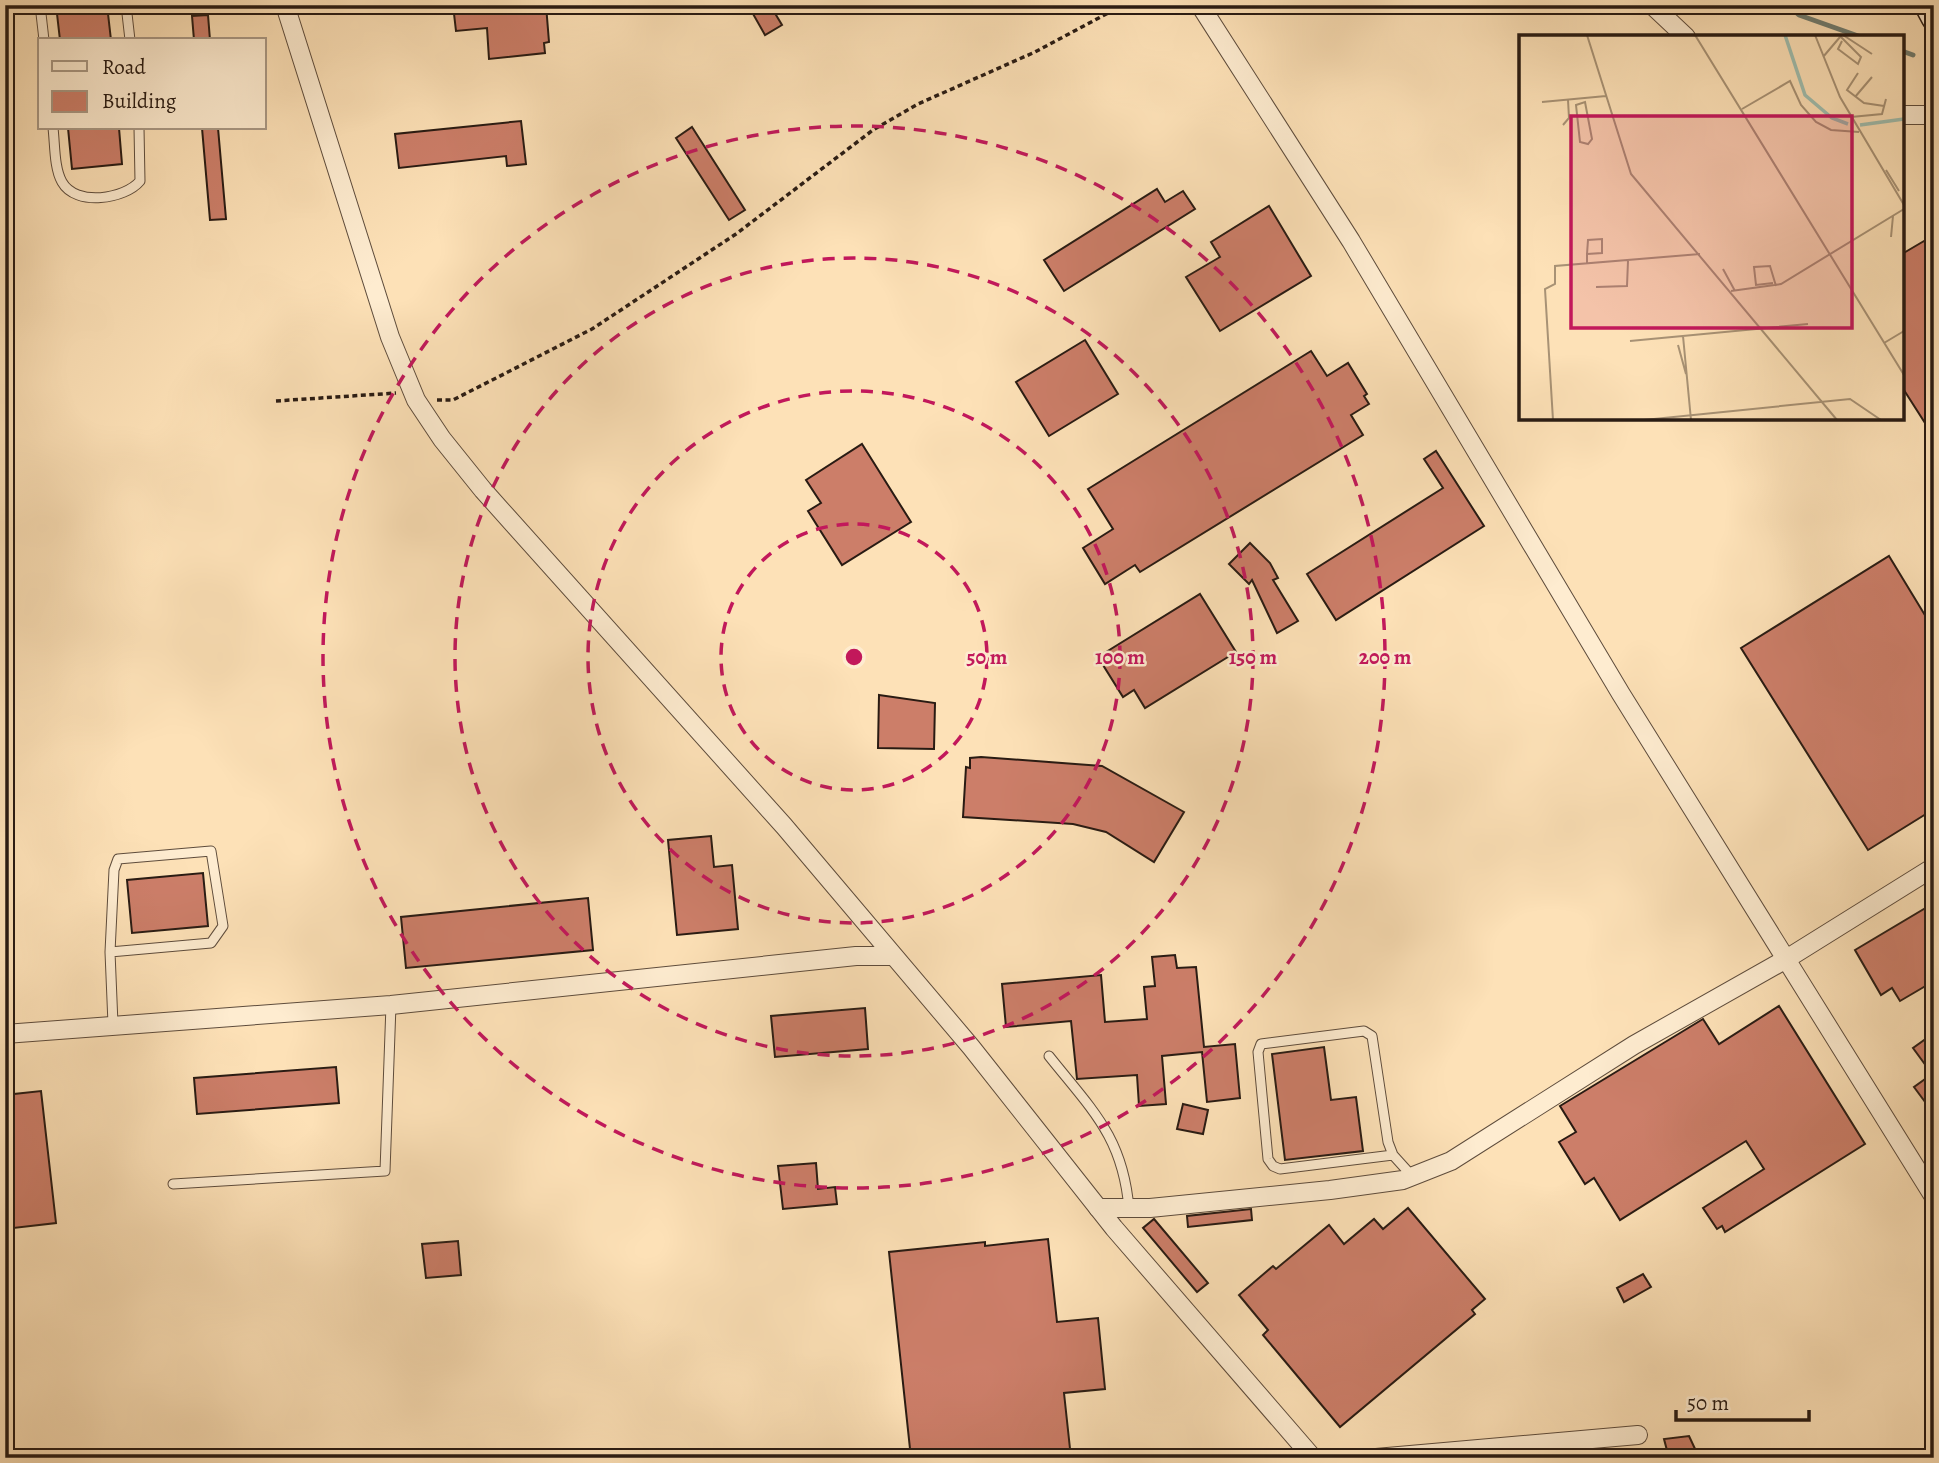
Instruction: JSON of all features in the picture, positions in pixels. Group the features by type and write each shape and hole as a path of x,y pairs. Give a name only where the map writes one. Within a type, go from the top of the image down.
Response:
{"street":[{"path":"285,5 366,267 416,400 442,439 482,490 784,827 891,956 971,1046 1098,1208 1313,1458"},
{"path":"1200,5 1358,252 1746,899 1788,958 1934,1197"},
{"path":"1652,5 1684,35"},
{"path":"1904,115 1934,114"},
{"path":"1098,1208 1129,1209 1330,1190 1413,1177 1451,1161 1634,1045 1788,958 1934,867"},
{"path":"5,1034 391,1005 856,956 891,956"},
{"path":"1376,1458 1638,1435"}],"lane":[{"path":"40,5 44,38"},
{"path":"126,5 130,38"},
{"path":"53,130 62,182 71,191 83,196 116,196 134,188 140,181 139,130"},
{"path":"110,951 211,943 223,926 211,851 118,859 114,870 110,951 113,1024"},
{"path":"173,1184 385,1171 391,1005"},
{"path":"1393,1155 1280,1169 1273,1166 1268,1159 1258,1052 1261,1044 1364,1031 1372,1036 1384,1120 1393,1155 1413,1177"},
{"path":"1049,1056 1110,1132 1127,1179 1129,1209"}],"path":[{"path":"276,401 403,392 416,400 453,400 592,329 736,234 873,130 918,104 1035,52 1123,5"}],"building":[{"path":"56,5 107,5 111,38 60,38"},
{"path":"453,5 546,5 549,42 544,43 545,53 489,59 487,28 456,31"},
{"path":"748,5 770,5 782,25 765,35"},
{"path":"208,15 210,38 194,38 192,16"},
{"path":"521,121 526,164 507,166 506,156 399,168 395,134"},
{"path":"692,127 745,210 729,220 676,138"},
{"path":"68,130 119,130 122,164 72,169"},
{"path":"202,130 218,130 226,219 210,220"},
{"path":"1157,189 1165,202 1183,191 1195,209 1064,291 1044,260"},
{"path":"1269,206 1311,276 1220,331 1186,277 1220,257 1211,242"},
{"path":"1924,241 1934,256 1934,437 1904,390 1904,253"},
{"path":"1085,340 1118,394 1049,436 1016,382"},
{"path":"1311,351 1327,376 1348,363 1367,394 1364,396 1369,404 1351,415 1363,435 1140,572 1135,565 1105,584 1083,548 1113,529 1088,489"},
{"path":"862,444 911,522 842,565 808,511 821,503 806,480"},
{"path":"1436,451 1484,526 1336,620 1307,574 1443,488 1424,459"},
{"path":"1250,543 1270,563 1278,578 1273,580 1298,621 1277,633 1252,580 1249,584 1229,564"},
{"path":"1889,556 1934,630 1934,809 1868,850 1741,648"},
{"path":"1200,594 1236,652 1145,708 1134,690 1123,697 1098,657"},
{"path":"879,695 935,703 934,749 878,748"},
{"path":"970,758 1102,766 1184,812 1154,862 1106,832 1073,824 963,817 966,767 970,768"},
{"path":"711,836 714,867 732,865 738,929 677,935 668,840"},
{"path":"203,873 208,926 132,933 127,880"},
{"path":"588,898 593,950 406,968 401,917"},
{"path":"1934,903 1934,981 1900,1001 1892,988 1881,995 1855,950"},
{"path":"1175,955 1177,968 1196,967 1204,1047 1235,1044 1240,1098 1207,1102 1202,1052 1162,1056 1166,1104 1139,1106 1137,1075 1077,1079 1071,1021 1006,1027 1002,984 1101,975 1105,1022 1147,1019 1144,987 1155,986 1152,957"},
{"path":"1779,1006 1865,1144 1725,1232 1722,1226 1717,1229 1703,1208 1764,1169 1746,1141 1620,1220 1594,1178 1585,1184 1559,1142 1576,1132 1560,1106 1703,1019 1719,1044"},
{"path":"865,1008 868,1049 775,1057 771,1016"},
{"path":"1934,1033 1934,1114 1914,1087 1932,1074 1913,1048"},
{"path":"1324,1047 1331,1100 1356,1097 1363,1151 1285,1160 1272,1054"},
{"path":"336,1067 339,1103 197,1114 194,1078"},
{"path":"41,1091 56,1223 5,1229 5,1095"},
{"path":"1183,1104 1208,1110 1203,1134 1177,1129"},
{"path":"816,1163 818,1189 835,1187 837,1204 783,1209 778,1166"},
{"path":"1408,1208 1485,1299 1472,1310 1475,1314 1340,1427 1263,1335 1268,1330 1239,1295 1273,1266 1276,1269 1329,1225 1344,1244 1374,1219 1383,1229"},
{"path":"1251,1209 1252,1220 1188,1227 1187,1216"},
{"path":"1154,1219 1208,1283 1197,1292 1143,1228"},
{"path":"1048,1239 1057,1322 1098,1318 1105,1389 1064,1393 1071,1458 911,1458 889,1252 985,1242 985,1246"},
{"path":"458,1241 461,1275 426,1278 422,1244"},
{"path":"1643,1274 1651,1287 1624,1302 1617,1288"},
{"path":"1689,1436 1696,1451 1690,1453 1692,1458 1669,1458 1664,1439"}],"waterway":[{"path":"1788,5 1799,15 1855,35"},
{"path":"1904,52 1913,55"}]}
